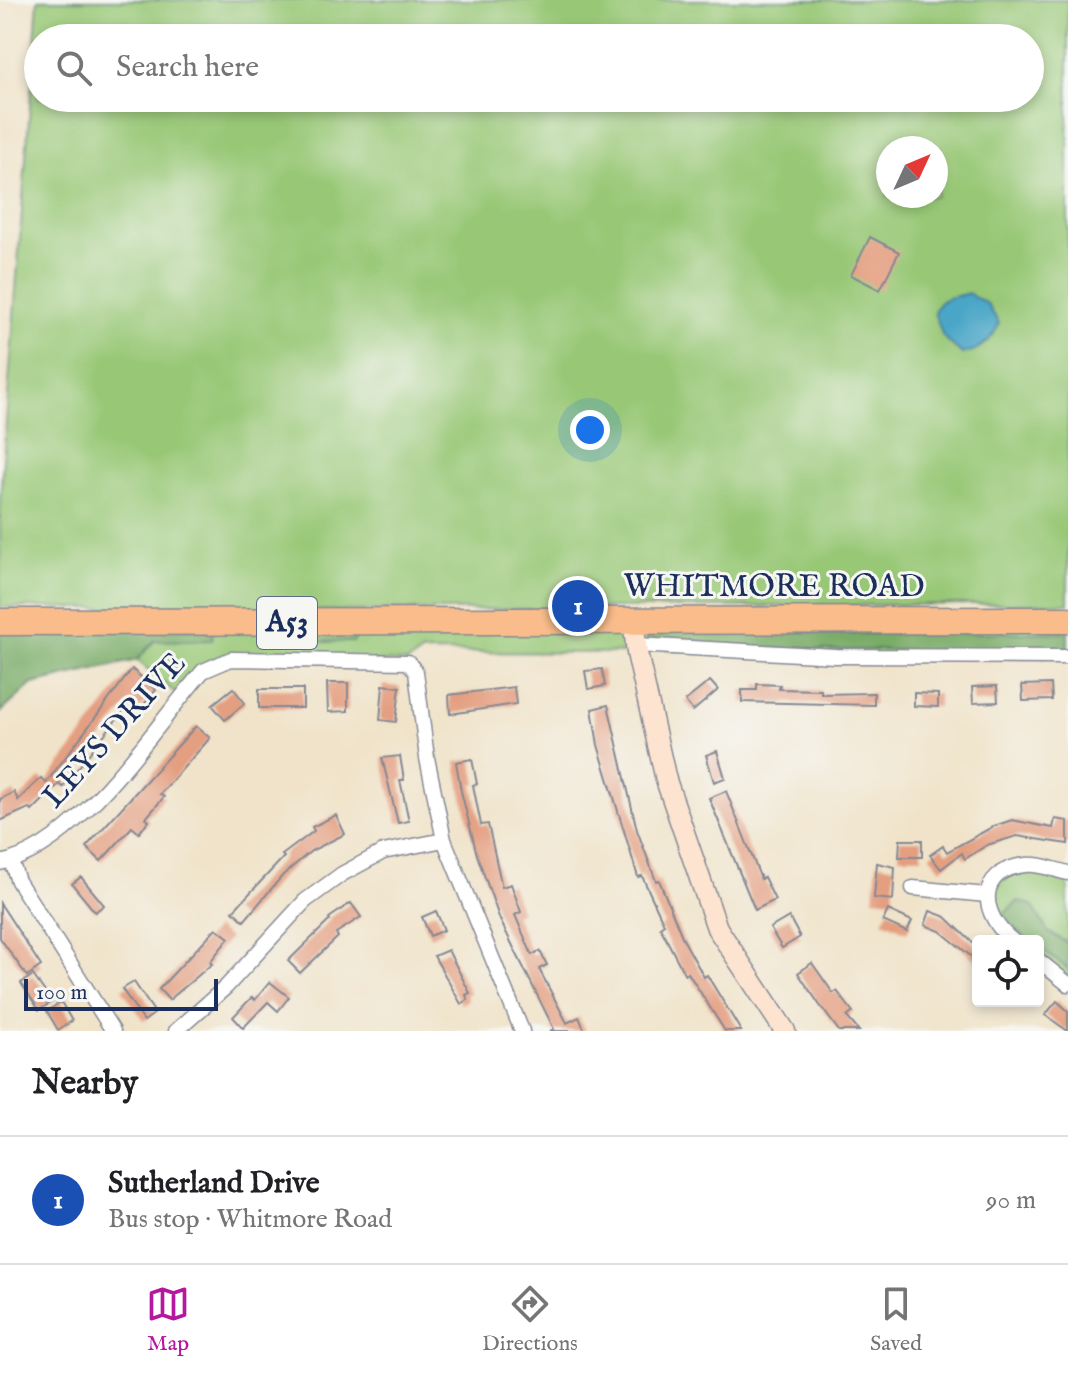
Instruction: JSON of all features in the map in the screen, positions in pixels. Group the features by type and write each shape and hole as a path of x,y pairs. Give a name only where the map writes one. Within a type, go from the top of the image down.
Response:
{"highway":[{"name":"WHITMORE ROAD","path":"0,622 635,633 1068,620"}],"street":[{"name":"WHITMORE ROAD","path":"635,633 835,656 1068,657"},
{"path":"635,633 666,780 717,928 785,1031"},
{"name":"LEYS DRIVE","path":"5,862 65,831 203,671 231,659 408,662 416,672 427,758 444,840"},
{"path":"176,1031 226,987 305,901 342,874 383,852 444,840 522,1031"},
{"path":"5,862 113,1031"},
{"path":"1005,935 996,928 989,916 987,895 1003,873 1028,864 1068,873"},
{"path":"913,888 987,895"},
{"path":"1044,965 1068,984"}],"green space":[{"path":"38,0 1068,0 1068,603 356,611 0,607 0,501 30,112 1044,112 1044,24 36,24"},
{"path":"720,619 1068,622 1068,657 835,656 667,649 634,621 637,653 423,652 408,662 231,659 203,670 180,697 137,660 32,684 0,713 0,622 437,623"},
{"path":"656,627 861,634 1068,632 1068,650 820,650 646,644 645,634"},
{"path":"213,629 212,640 154,641 137,660 32,684 0,713 0,630"},
{"path":"274,630 347,631 357,636 353,642 272,642 270,636"},
{"path":"1015,867 1068,871 1068,984 1044,965 1044,935 1010,935 987,895"},
{"path":"1018,901 1032,905 1048,932 1068,943 1068,969 1044,951 1044,935 1021,935 1005,913"}],"water":[{"path":"968,293 987,304 999,323 985,344 962,354 943,337 934,312 940,302"}],"building":[{"path":"870,237 899,252 880,290 851,275"},
{"path":"132,669 156,690 140,709 131,701 63,787 59,784 32,811 29,808 0,821 0,799 14,792 18,800 41,778 46,783"},
{"path":"602,669 605,686 588,689 585,671"},
{"path":"710,681 718,690 693,711 685,701"},
{"path":"327,683 348,683 348,711 328,712"},
{"path":"757,684 780,685 779,689 821,690 821,694 874,693 874,705 742,702 742,690 757,690"},
{"path":"1051,684 1052,700 1023,701 1022,685"},
{"path":"383,685 400,687 396,722 380,720"},
{"path":"997,686 998,702 973,703 972,687"},
{"path":"514,687 516,704 450,714 449,695"},
{"path":"233,688 245,703 225,720 212,705"},
{"path":"259,689 303,689 303,708 259,708"},
{"path":"914,693 938,694 938,707 914,706"},
{"path":"608,705 637,830 656,881 659,880 683,939 704,977 707,975 741,1031 725,1031 688,973 685,975 660,927 664,924 642,876 638,877 598,745 592,709"},
{"path":"196,726 210,738 160,794 164,797 146,818 149,821 139,833 132,827 101,861 86,847"},
{"path":"717,751 725,778 714,782 706,755"},
{"path":"400,756 404,780 400,780 409,821 398,823 382,758"},
{"path":"472,759 477,784 473,785 481,825 488,824 502,887 511,884 521,912 515,915 532,955 540,951 547,965 539,969 567,1023 579,1017 585,1031 550,1031 554,1029 500,920 477,855 461,791 456,762"},
{"path":"726,791 761,879 764,877 775,900 755,910 709,798"},
{"path":"336,815 345,834 311,851 283,875 244,921 233,911 284,857 282,855 314,831 312,827"},
{"path":"1055,819 1068,821 1068,844 1017,836 987,845 965,859 962,853 941,869 930,855 943,846 947,852 994,826 1012,820 1053,828"},
{"path":"900,840 922,840 922,857 899,857"},
{"path":"877,863 895,867 893,900 874,898"},
{"path":"81,877 104,905 95,912 72,884"},
{"path":"0,903 41,966 27,976 0,938"},
{"path":"351,903 361,917 336,933 338,937 300,973 288,961 329,918"},
{"path":"888,910 912,921 907,932 883,921"},
{"path":"436,911 444,930 430,936 422,917"},
{"path":"930,911 946,917 972,942 972,957 940,931 925,925"},
{"path":"789,917 800,937 782,948 770,928"},
{"path":"216,928 229,938 210,962 212,964 169,1000 159,989"},
{"path":"448,950 470,993 466,995 468,1000 461,1004 434,956"},
{"path":"812,963 833,993 837,991 853,1012 847,1017 859,1031 839,1031 819,1004 798,973"},
{"path":"33,975 52,1002 39,1010 21,983"},
{"path":"134,982 155,1013 144,1021 122,989"},
{"path":"270,982 289,997 278,1011 268,1002 243,1028 233,1017 252,997 255,1000"},
{"path":"1057,1001 1068,1011 1068,1031 1045,1015"},
{"path":"61,1002 72,1021 58,1030 47,1011"}],"place":[{"name":"Sutherland Drive","path":"578,606"}]}
